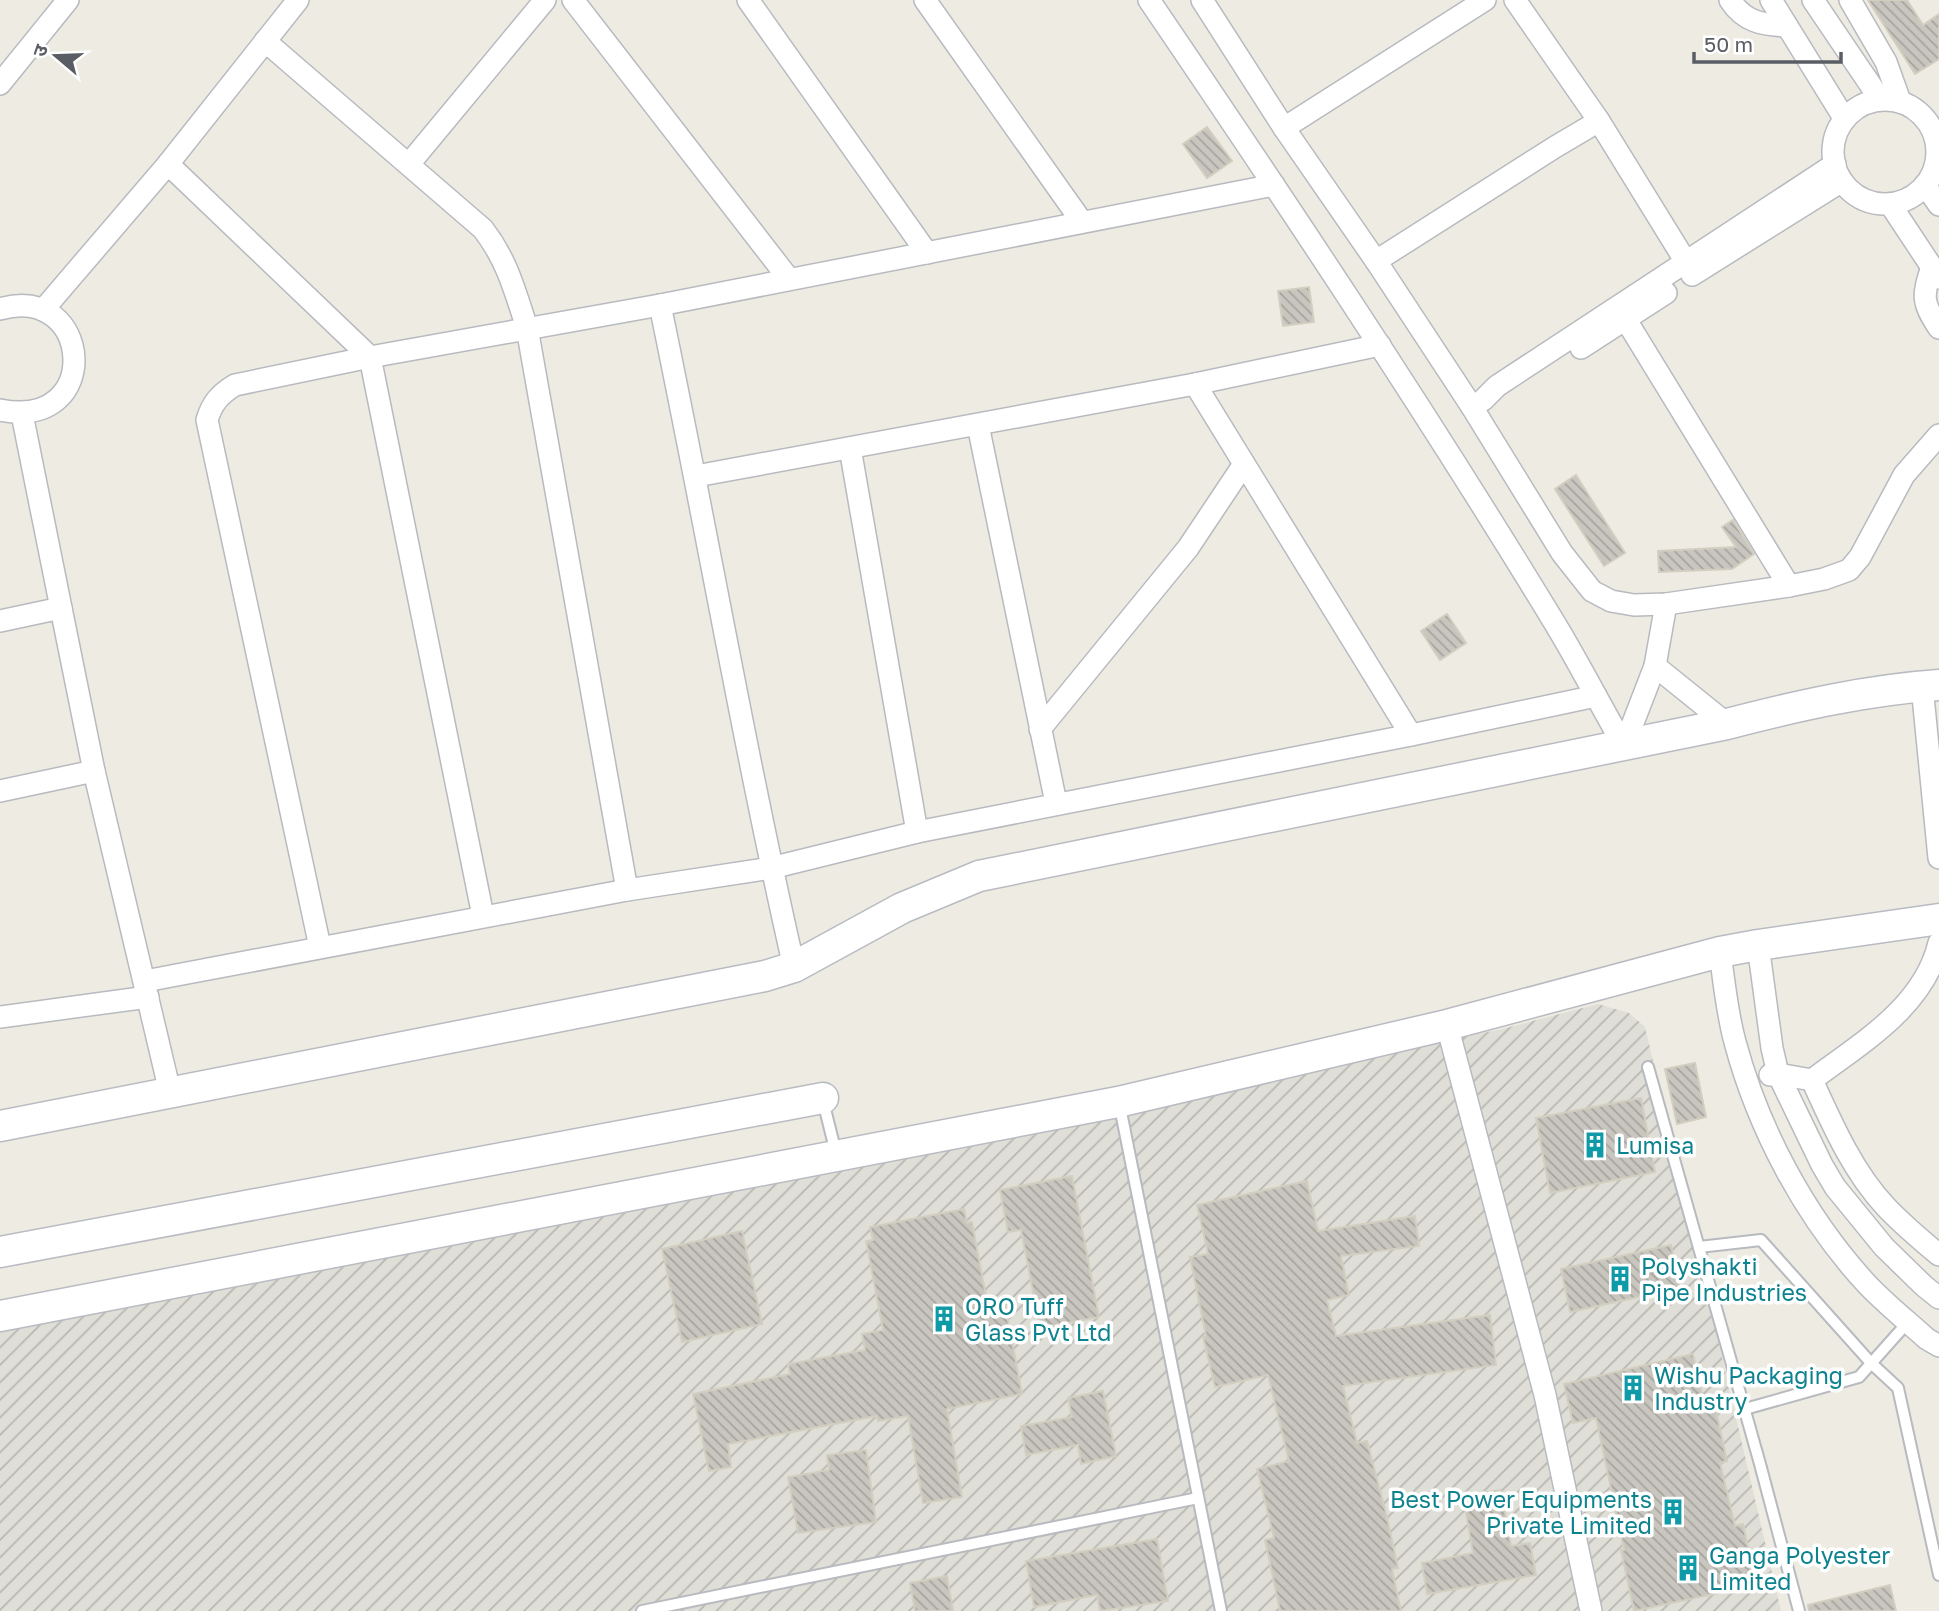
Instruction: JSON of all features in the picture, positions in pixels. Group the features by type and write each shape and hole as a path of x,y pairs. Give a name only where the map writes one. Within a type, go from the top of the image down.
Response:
{"main road":[{"path":"0,1126 765,976 794,967 902,908 979,876 1624,746 1787,709 1931,685"},
{"path":"0,1316 1118,1102 1447,1025 1720,952 1758,944 1939,919"},
{"path":"0,1252 823,1098"}],"street":[{"path":"0,84 68,0"},
{"path":"43,310 168,164 298,0"},
{"path":"409,164 545,0"},
{"path":"573,0 789,279"},
{"path":"748,0 927,253"},
{"path":"925,0 1082,222"},
{"path":"1149,0 1380,345 1553,619 1624,746"},
{"path":"1284,128 1485,0"},
{"path":"1515,0 1599,121 1686,262"},
{"path":"1730,0 1744,17 1766,25 1787,26"},
{"path":"1771,0 1844,118"},
{"path":"1813,0 1890,100"},
{"path":"1850,0 1886,62 1890,100"},
{"path":"1210,3 1284,128 1478,404 1562,553 1592,591 1611,601 1634,605 1666,604 1789,586 1824,579 1849,570 1860,557 1904,475 1939,435"},
{"path":"265,41 483,229 506,263 527,328 627,890"},
{"path":"1890,100 1919,111 1932,112 1931,127 1938,146 1935,167 1926,185 1910,198 1890,204 1870,202 1852,193 1838,172 1833,157 1835,136 1844,118 1860,105 1890,100"},
{"path":"1376,261 1599,121"},
{"path":"168,164 370,357 483,916"},
{"path":"1478,404 1497,386 1686,262 1838,172"},
{"path":"1478,404 1504,396 1626,320 1838,172"},
{"path":"320,947 207,420 211,405 223,392 235,385 370,357 660,305 1274,185"},
{"path":"1926,185 1939,205"},
{"path":"1890,204 1935,273 1924,294 1925,303 1939,328"},
{"path":"0,309 23,305 43,310 60,322 66,331 71,340 75,360 71,380 59,398 42,410 22,414 0,410"},
{"path":"660,305 696,476 771,868 794,967"},
{"path":"1626,320 1789,586"},
{"path":"696,476 1195,384 1380,345"},
{"path":"1195,384 1411,735"},
{"path":"22,414 94,771 170,1092"},
{"path":"978,425 1056,803"},
{"path":"850,448 917,832"},
{"path":"1040,729 1188,548 1244,464"},
{"path":"1624,746 1655,666 1666,604"},
{"path":"0,621 61,608"},
{"path":"1655,666 1727,724"},
{"path":"1931,685 1939,858"},
{"path":"0,1017 147,989 320,947 627,890 771,868 917,832 1056,803 1411,735 1596,696"},
{"path":"0,790 94,771"},
{"path":"1747,1079 1778,1074 1812,1080 1880,1029 1910,1001 1935,961 1939,943"},
{"path":"1758,944 1770,1036 1778,1074 1822,1165 1835,1187 1884,1247 1939,1298"},
{"path":"1720,952 1734,1041 1786,1172 1843,1256 1866,1283 1927,1339 1939,1346"},
{"path":"1447,1025 1545,1395 1591,1611"},
{"path":"1812,1080 1835,1131 1874,1193 1939,1255"}],"lane":[{"path":"1648,1067 1799,1611"},
{"path":"823,1098 837,1156"},
{"path":"1118,1102 1220,1611"},
{"path":"1699,1247 1761,1240 1871,1363 1898,1388 1939,1575"},
{"path":"1745,1409 1859,1377 1908,1322"},
{"path":"642,1611 1198,1498"}],"shaded area":[{"path":"1598,1004 1629,1013 1645,1027 1781,1611 0,1611 0,1325 1108,1112 1502,1029"}],"building":[{"path":"1868,0 1907,0 1923,25 1939,14 1939,59 1915,74"},
{"path":"1207,127 1232,161 1207,178 1183,144"},
{"path":"1309,287 1314,322 1283,326 1278,291"},
{"path":"1576,475 1625,553 1604,566 1555,489"},
{"path":"1733,520 1754,554 1732,569 1659,572 1658,551 1736,547 1722,527"},
{"path":"1447,614 1466,643 1440,660 1421,631"},
{"path":"1695,1063 1706,1117 1677,1124 1665,1069"},
{"name":"Lumisa","path":"1641,1098 1655,1172 1550,1193 1536,1118"},
{"path":"1072,1176 1099,1317 1040,1328 1021,1230 1008,1232 1000,1190"},
{"path":"1307,1181 1318,1231 1415,1216 1419,1246 1341,1256 1349,1295 1327,1300 1336,1336 1490,1315 1496,1365 1343,1386 1357,1443 1367,1441 1386,1513 1398,1568 1392,1569 1401,1611 1280,1611 1265,1540 1274,1538 1257,1469 1289,1461 1268,1375 1215,1387 1203,1337 1206,1336 1190,1257 1208,1254 1197,1205"},
{"name":"ORO Tuff Glass Pvt Ltd","path":"964,1209 967,1223 972,1222 988,1307 1005,1304 1022,1394 947,1409 962,1497 923,1503 908,1416 878,1421 877,1416 728,1444 731,1467 709,1471 693,1394 790,1374 788,1364 865,1350 862,1334 883,1330 866,1241 873,1240 870,1227"},
{"path":"742,1231 762,1324 682,1342 662,1249"},
{"name":"Polyshakti Pipe Industries","path":"1671,1245 1680,1288 1570,1312 1561,1269"},
{"path":"1693,1354 1705,1408 1715,1406 1727,1461 1720,1463 1735,1526 1743,1524 1756,1585 1634,1611 1596,1418 1573,1423 1564,1384"},
{"path":"1103,1391 1116,1456 1081,1464 1078,1445 1026,1455 1021,1426 1072,1417 1068,1398"},
{"path":"866,1450 876,1522 798,1533 788,1477 829,1470 827,1455"},
{"path":"1501,1490 1511,1546 1530,1543 1536,1575 1427,1594 1422,1563 1473,1553 1463,1496"},
{"path":"1157,1539 1168,1601 1100,1611 1097,1595 1034,1607 1026,1561"},
{"path":"947,1576 953,1611 915,1611 910,1583"},
{"path":"1890,1585 1896,1611 1809,1611 1808,1605"}],"place":[{"name":"Lumisa","path":"1595,1145"},
{"name":"Polyshakti Pipe Industries","path":"1620,1279"},
{"name":"ORO Tuff Glass Pvt Ltd","path":"944,1319"},
{"name":"Wishu Packaging Industry","path":"1633,1388"},
{"name":"Best Power Equipments Private Limited","path":"1673,1512"},
{"name":"Ganga Polyester Limited","path":"1688,1568"}]}
